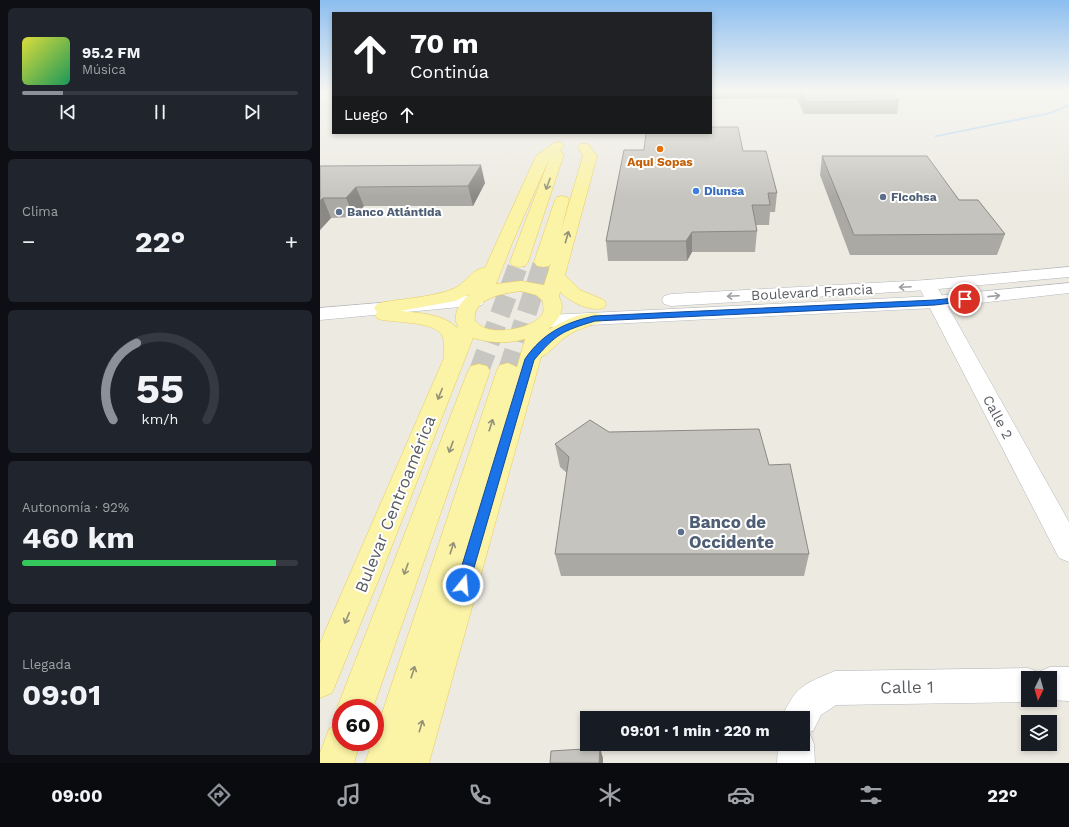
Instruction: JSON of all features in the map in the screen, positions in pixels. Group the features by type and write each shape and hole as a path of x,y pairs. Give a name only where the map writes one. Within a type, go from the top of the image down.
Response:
{"main road":[{"path":"479,298 543,156 559,140"},
{"path":"519,262 557,158 559,140"},
{"path":"384,763 519,365 548,312 556,275 590,156 587,141 575,159 543,262"},
{"path":"384,312 465,291 478,279 505,241"},
{"path":"410,763 519,365 558,331 596,311 571,293 556,275"},
{"path":"521,286 543,291 548,312 527,333 498,337 485,336 474,332 466,323 466,310 479,298 495,290 521,286"},
{"path":"384,312 440,324 447,328 453,338 455,358"},
{"name":"Bulevar Centroamérica","path":"320,681 455,358 466,323"},
{"name":"Bulevar Centroamérica","path":"358,699 479,371"},
{"path":"335,763 339,751"}],"street":[{"name":"Boulevard Francia","path":"931,294 1069,272"},
{"name":"Boulevard Francia","path":"548,312 596,311 1069,288"},
{"name":"Calle 2","path":"931,294 1069,549"},
{"path":"326,314 384,312 450,304 479,298"},
{"path":"384,312 436,316 466,323"},
{"path":"1057,684 1069,684"},
{"name":"Calle 1","path":"802,711 818,695 835,688 1021,685"},
{"path":"796,751 796,763"}],"building":[{"name":"Diunsa","path":"712,127 738,127 743,151 766,151 777,193 768,193 770,205 752,205 757,231 692,232 686,241 606,241 624,150 644,150 646,134 712,134"},
{"name":"Ficohsa","path":"822,156 927,156 959,200 978,200 1005,234 854,235"},
{"path":"481,165 468,186 356,187 346,198 323,198 320,201 320,166"},
{"name":"Banco de Occidente","path":"590,420 609,432 759,429 769,465 790,464 809,554 555,554 569,457 555,444"},
{"path":"580,749 580,751 600,751 599,763 550,763 551,751"}],"waterway":[{"path":"936,136 990,126"}],"tunnel":[{"path":"479,371 519,263"},
{"path":"508,370 543,263"}],"place":[{"name":"Aqui Sopas","path":"660,149"},
{"name":"Diunsa","path":"696,191"},
{"name":"Ficohsa","path":"883,197"},
{"name":"Banco Atlántida","path":"339,212"},
{"name":"Banco de Occidente","path":"681,532"}],"route":[{"path":"463,585 530,359 548,339 558,331 568,326 594,318 935,302 965,299"}]}
